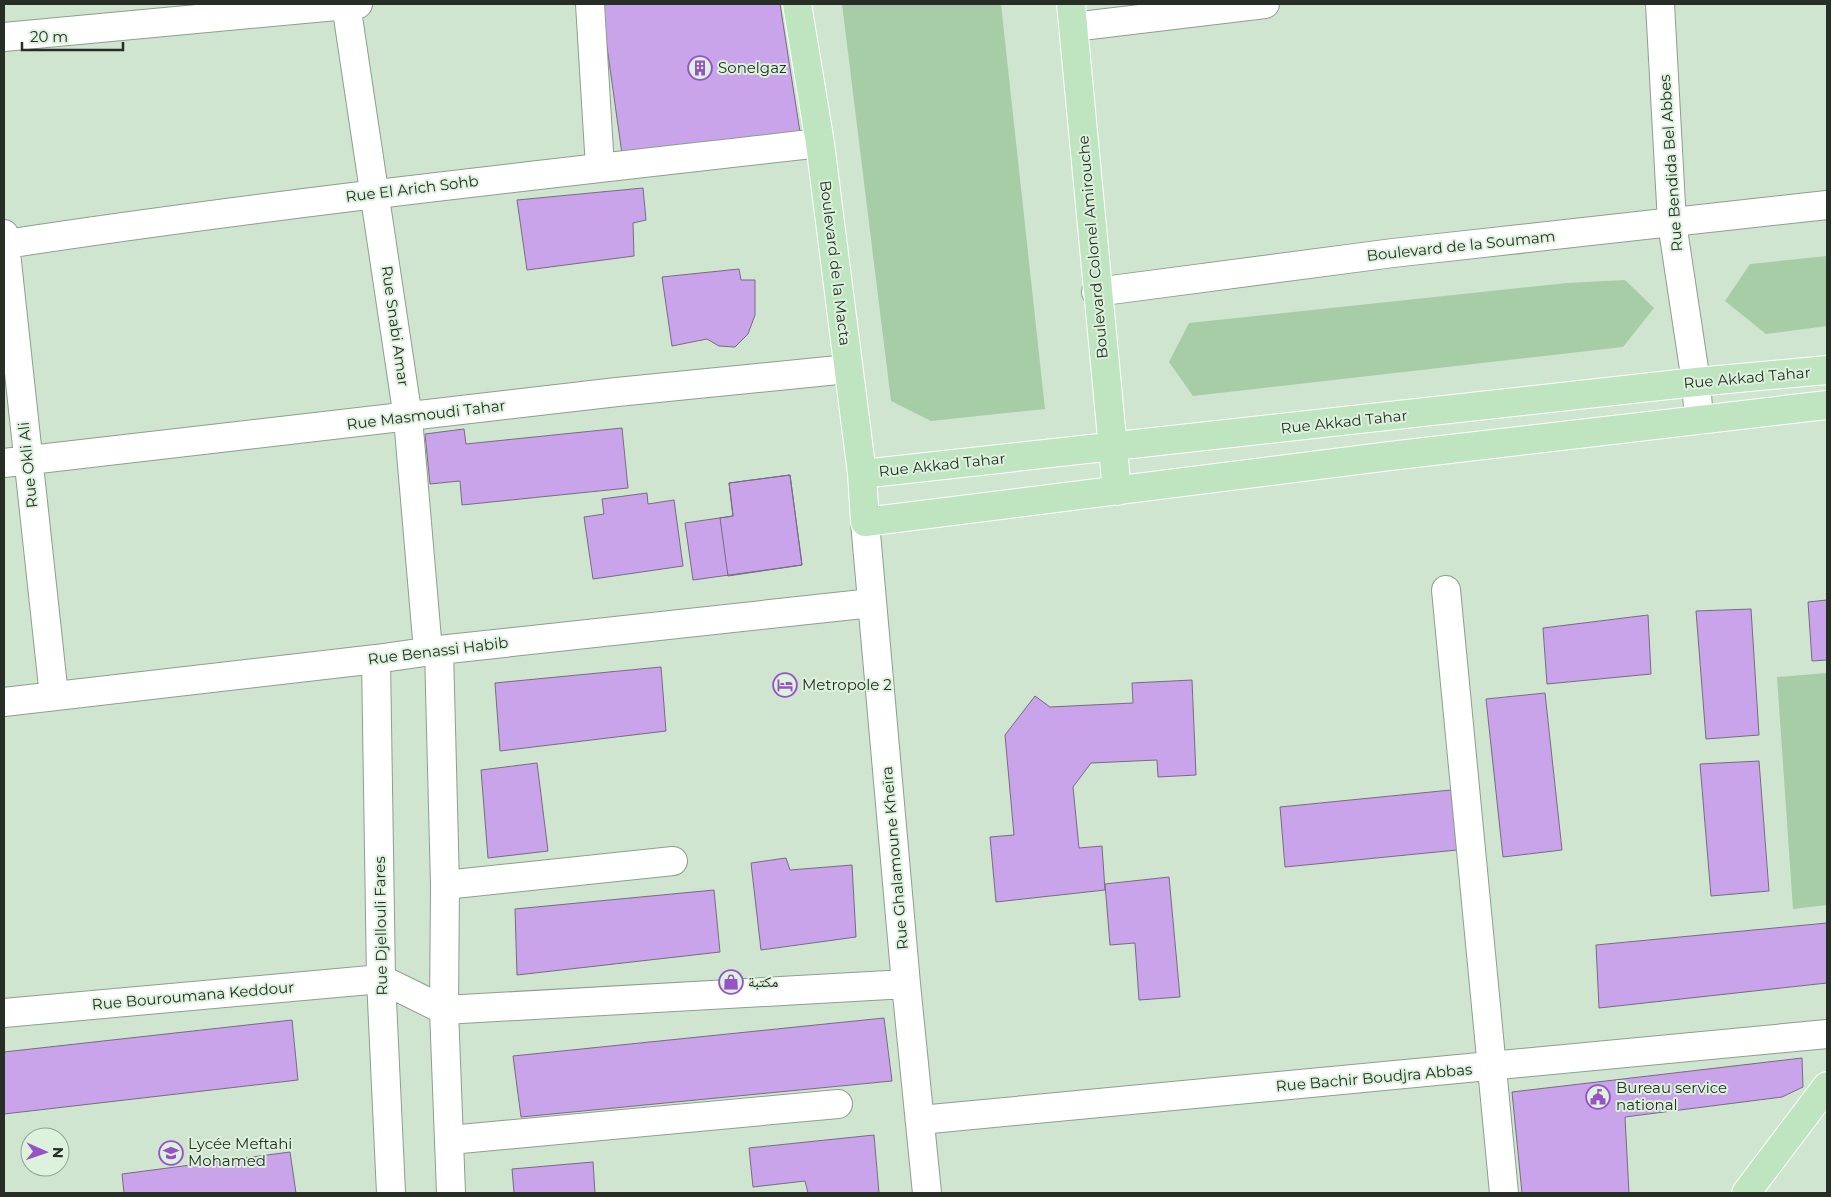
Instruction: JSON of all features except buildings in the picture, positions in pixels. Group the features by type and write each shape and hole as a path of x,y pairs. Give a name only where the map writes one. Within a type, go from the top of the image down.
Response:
{"main road":[{"name":"Boulevard de la Macta","path":"797,4 820,143 862,474 866,522"},
{"name":"Boulevard Colonel Amirouche","path":"1072,16 1096,292 1116,491"},
{"name":"Rue Akkad Tahar","path":"862,474 1696,382 1827,370"},
{"path":"866,522 1827,405"},
{"path":"1748,1192 1827,1086"}],"street":[{"path":"4,37 350,4"},
{"name":"Rue Snabi Amar","path":"350,4 408,418 434,650 445,885 444,1010 451,1193"},
{"path":"590,4 600,168"},
{"path":"1072,16 1265,4"},
{"name":"Rue Bendida Bel Abbes","path":"1660,4 1672,223 1696,382 1699,420"},
{"name":"Rue El Arich Sohb","path":"5,239 376,193 820,143"},
{"name":"Boulevard de la Soumam","path":"1096,292 1393,252 1827,205"},
{"name":"Rue Okli Ali","path":"5,239 16,462 54,696"},
{"name":"Rue Masmoudi Tahar","path":"16,462 408,418 617,392 848,369"},
{"name":"Rue Ghalamoune Kheïra","path":"866,522 906,984 927,1193"},
{"path":"1446,590 1504,1193"},
{"name":"Rue Benassi Habib","path":"4,702 376,659 434,650 872,603"},
{"name":"Rue Djellouli Fares","path":"376,659 381,979 391,1193"},
{"path":"445,885 673,862"},
{"path":"381,979 444,1010 906,984"},
{"name":"Rue Bouroumana Keddour","path":"4,1013 381,979"},
{"name":"Rue Bachir Boudjra Abbas","path":"920,1120 1827,1034"},
{"path":"450,1140 838,1104"}],"green space":[{"path":"842,4 1001,4 1045,409 931,421 891,401"},
{"path":"1827,256 1827,326 1766,334 1725,301 1750,264"},
{"path":"1625,280 1654,308 1623,347 1193,396 1169,362 1189,323 1567,283"},
{"path":"1827,673 1827,905 1793,909 1777,677"}],"place":[{"name":"Sonelgaz","path":"700,68"},
{"name":"Metropole 2","path":"785,685"},
{"name":"مكتبة","path":"731,982"},
{"name":"Bureau service national","path":"1598,1097"},
{"name":"Lycée Meftahi Mohamed","path":"171,1153"}]}
